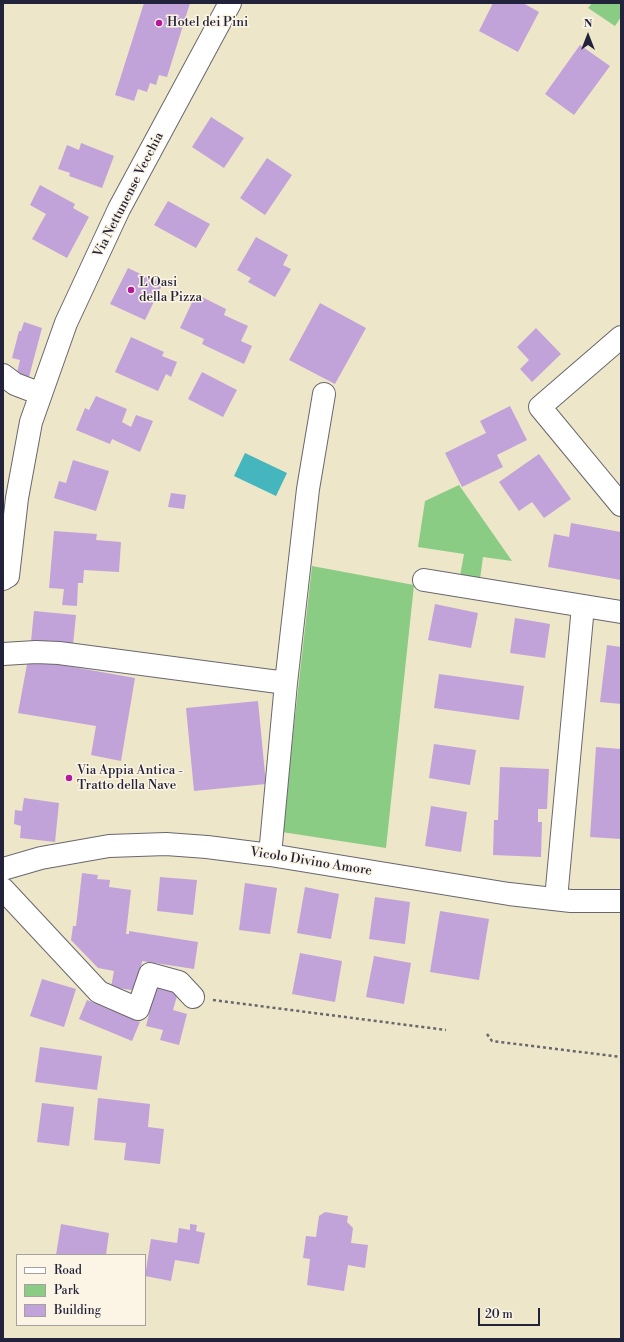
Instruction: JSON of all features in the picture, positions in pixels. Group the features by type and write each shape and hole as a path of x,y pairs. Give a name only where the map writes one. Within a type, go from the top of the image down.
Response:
{"street":[{"name":"Via Nettunense Vecchia","path":"3,579 8,576 17,498 31,422 66,323 119,209 230,3"},
{"path":"621,337 540,407 621,505"},
{"path":"3,375 14,384 41,394"},
{"path":"270,855 286,683 308,489 324,394"},
{"path":"424,580 621,612"},
{"path":"556,899 583,606"},
{"path":"3,654 49,652 286,683"},
{"name":"Vicolo Divino Amore","path":"3,869 42,858 102,847 124,844 155,843 270,855 509,894 584,901 621,901"},
{"path":"3,889 99,992 138,1009 150,974 179,982 193,997"}],"path":[{"path":"193,997 446,1030"},
{"path":"487,1034 492,1041 621,1057"}],"green space":[{"path":"592,3 621,3 621,17 615,26 588,8"},
{"path":"459,485 512,561 483,557 480,579 460,576 464,554 418,547 425,501"},
{"path":"312,566 414,585 386,848 282,832"}],"water":[{"path":"245,453 287,473 276,496 234,476"}],"building":[{"path":"144,3 190,3 167,77 159,75 156,85 150,83 147,92 138,89 134,101 115,95"},
{"path":"493,3 523,3 539,12 518,52 479,31"},
{"path":"580,45 610,66 574,115 545,94"},
{"path":"211,117 244,138 224,168 192,147"},
{"path":"81,143 114,156 102,188 69,176 70,173 58,169 67,145 79,150"},
{"path":"267,158 292,175 265,215 240,198"},
{"path":"40,185 75,204 73,208 89,217 67,258 32,239 46,214 30,205"},
{"path":"168,201 210,224 196,248 154,225"},
{"path":"256,237 288,255 283,265 291,269 275,297 248,282 251,278 237,270"},
{"path":"128,268 155,281 157,277 164,281 145,320 110,304"},
{"path":"196,294 226,309 224,315 248,326 241,341 252,346 244,364 202,344 204,339 180,328"},
{"path":"320,303 366,328 335,384 289,360"},
{"path":"24,322 42,328 29,377 17,373 20,360 12,358 19,331 21,331"},
{"path":"536,328 561,354 532,382 520,369 529,360 517,347"},
{"path":"131,337 164,352 162,356 177,362 171,377 166,374 158,391 115,372"},
{"path":"202,372 237,390 223,417 188,399"},
{"path":"96,396 127,409 122,422 131,427 136,415 153,421 140,452 112,439 110,444 76,430 85,408 89,410"},
{"path":"510,406 527,440 497,455 503,467 462,487 445,453 486,433 480,421"},
{"path":"539,454 571,499 544,518 532,502 519,511 499,482"},
{"path":"73,460 109,471 96,511 54,498 59,481 66,483"},
{"path":"171,493 186,495 184,509 168,507"},
{"path":"571,523 621,532 621,580 548,567 554,534 569,537"},
{"path":"54,531 97,534 96,540 121,542 119,572 84,570 83,583 78,583 77,606 62,605 64,589 49,588"},
{"path":"435,604 478,613 471,648 428,640"},
{"path":"34,611 76,615 73,645 31,641"},
{"path":"515,618 550,624 545,658 510,653"},
{"path":"607,645 621,647 621,704 600,702"},
{"path":"28,659 135,678 121,761 91,755 96,726 18,713"},
{"path":"439,674 524,686 519,720 434,708"},
{"path":"258,701 266,784 194,791 186,708"},
{"path":"434,744 476,750 470,785 429,778"},
{"path":"596,747 621,749 621,839 590,837"},
{"path":"500,767 549,769 547,809 538,809 538,822 542,822 541,857 493,855 494,820 498,820"},
{"path":"24,798 59,803 55,842 20,838 21,826 14,824 15,810 22,811"},
{"path":"431,806 467,812 461,852 425,846"},
{"path":"82,873 98,875 97,879 110,880 109,887 131,890 126,934 129,934 129,931 198,942 194,969 142,961 138,991 111,987 114,971 98,968 71,940 73,926 76,926"},
{"path":"160,877 197,880 193,915 157,911"},
{"path":"245,883 277,888 270,934 239,930"},
{"path":"305,887 339,894 331,939 297,933"},
{"path":"375,897 410,902 405,944 369,939"},
{"path":"440,911 489,919 479,980 430,972"},
{"path":"300,953 342,961 335,1002 292,994"},
{"path":"374,956 411,963 404,1004 366,997"},
{"path":"42,979 76,989 64,1027 30,1016"},
{"path":"157,984 179,989 173,1010 187,1014 179,1045 160,1040 163,1030 146,1026"},
{"path":"87,1000 140,1022 132,1041 79,1019"},
{"path":"40,1047 102,1056 97,1090 35,1082"},
{"path":"98,1098 150,1104 148,1127 164,1129 160,1164 124,1160 126,1143 94,1140"},
{"path":"42,1103 74,1107 69,1146 37,1142"},
{"path":"325,1212 348,1216 347,1222 353,1228 351,1243 368,1245 365,1268 348,1265 344,1291 307,1285 310,1259 303,1258 306,1236 316,1237 319,1216"},
{"path":"61,1224 109,1233 106,1254 56,1254"},
{"path":"190,1224 197,1225 196,1231 205,1233 199,1264 175,1260 171,1281 146,1276 151,1239 177,1243 179,1228 190,1230"}],"place":[{"name":"Hotel dei Pini","path":"159,23"},
{"name":"L'Oasi della Pizza","path":"131,290"},
{"name":"Via Appia Antica - Tratto della Nave","path":"69,778"}]}
